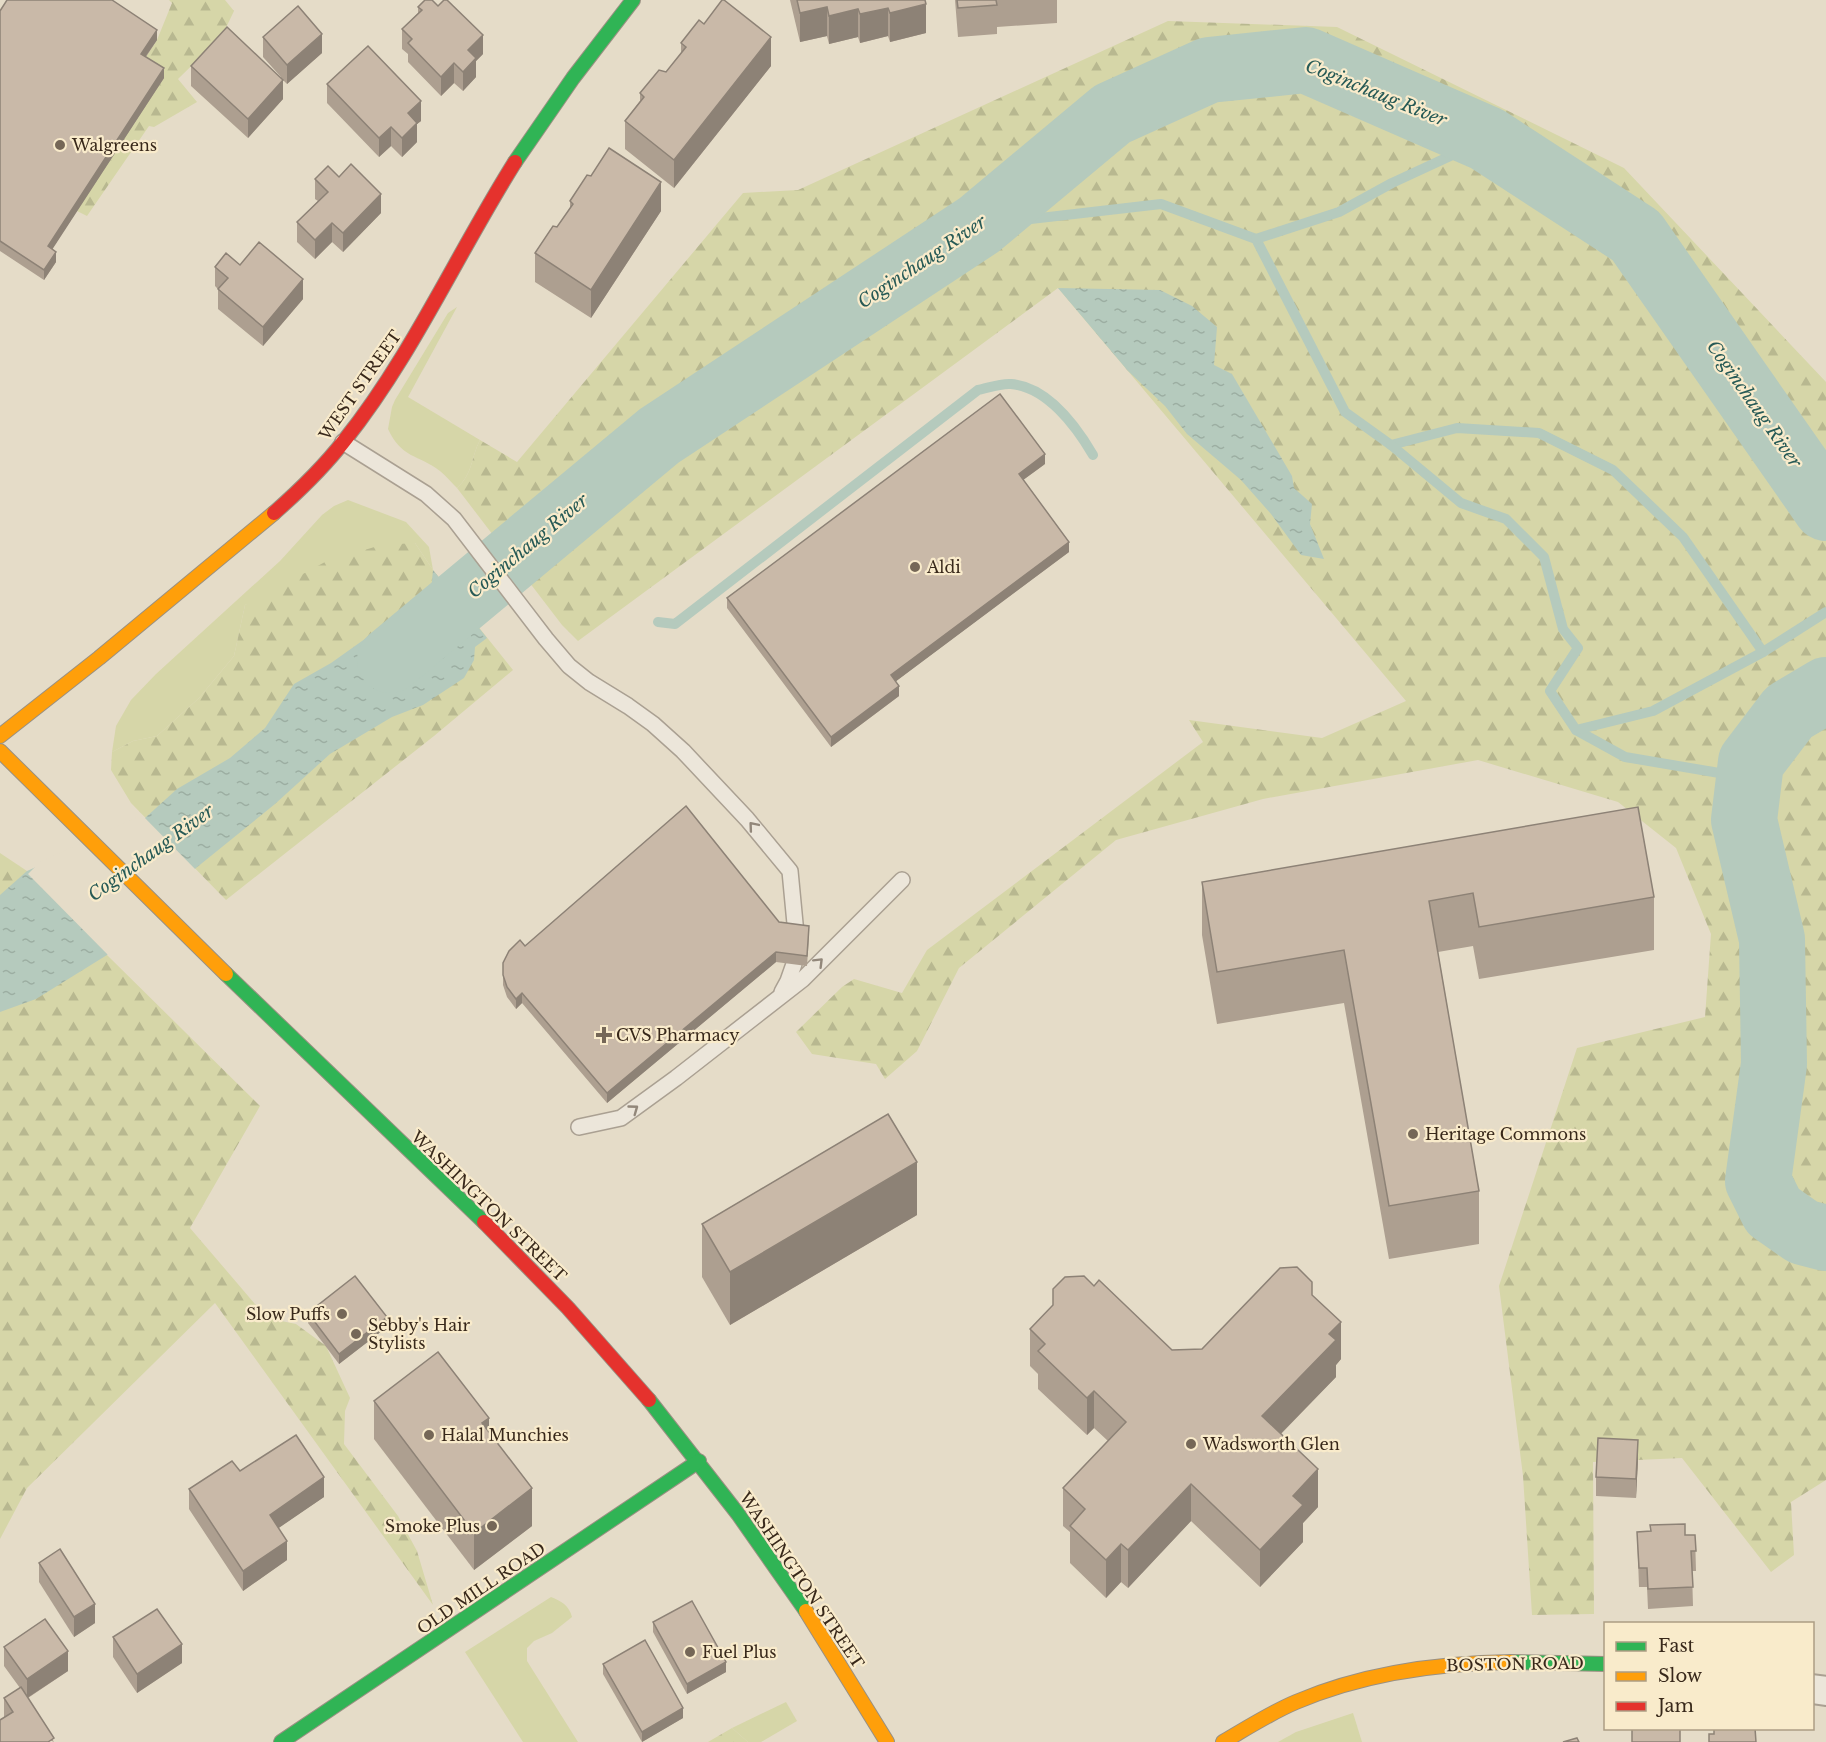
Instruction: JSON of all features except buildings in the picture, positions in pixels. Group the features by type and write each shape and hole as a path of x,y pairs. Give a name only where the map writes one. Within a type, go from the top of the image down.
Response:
{"main road":[{"name":"WEST STREET","path":"0,736 68,684 260,525 300,489 343,442 381,391 413,340 483,214 522,153 564,91 633,0"},
{"name":"WASHINGTON STREET","path":"0,751 174,925 533,1271 638,1385 759,1541 813,1620 887,1742"},
{"name":"OLD MILL ROAD","path":"281,1742 699,1461"},
{"name":"BOSTON ROAD","path":"1223,1742 1302,1699 1348,1683 1393,1673 1440,1665 1491,1662 1559,1661 1604,1664"}],"lane":[{"path":"343,442 426,494 453,519 546,639 579,675 653,724 683,751 747,819 790,871 796,934"},
{"path":"579,1126 621,1118 676,1078 803,979 902,880"},
{"path":"777,999 788,981 794,964"}],"green space":[{"path":"169,0 225,0 234,11 222,36 178,79 197,102 154,127 149,126 87,216 77,211 142,63 157,40 172,3"},
{"path":"1168,21 1337,27 1624,168 1826,382 1826,1480 1791,1502 1794,1555 1771,1572 1682,1458 1593,1462 1594,1614 1532,1615 1523,1476 1499,1286 1577,1048 1705,1017 1711,934 1676,848 1618,802 1478,760 1263,799 1116,840 959,968 917,1051 885,1079 876,1064 812,1054 796,1032 842,987 854,979 902,993 927,950 1203,742 1189,720 1322,738 1406,701 1058,288 578,641 562,625 457,488 469,471 480,440 517,462 743,193 798,190"},
{"path":"457,307 408,397 480,440 469,471 457,488 440,471 399,446 388,429 395,400 448,313"},
{"path":"348,500 406,522 429,547 433,570 415,543 245,605 234,656 199,698 157,736 133,741 112,752 116,726 131,700 156,674 280,561 322,515"},
{"path":"415,543 433,570 513,670 434,736 226,900 131,803 111,770 112,752 133,741 157,736 199,698 234,656 245,605 325,562 381,545"},
{"path":"0,853 27,871 107,955 260,1106 190,1228 267,1318 296,1324 326,1346 350,1398 345,1411 344,1444 398,1516 417,1551 433,1605 215,1303 27,1488 0,1539"},
{"path":"551,1597 564,1604 572,1617 552,1633 534,1641 527,1648 527,1661 578,1742 523,1742 465,1652"},
{"path":"786,1702 797,1721 761,1742 748,1742 732,1728"},
{"path":"1353,1713 1362,1742 1278,1742 1296,1732"},
{"path":"732,1728 748,1742 708,1742"}],"water":[{"path":"1058,288 1160,290 1192,306 1217,327 1214,365 1232,374 1292,476 1294,488 1312,504 1310,524 1324,559 1301,555 1271,514 1241,480 1187,434 1165,406 1128,371"},
{"path":"433,570 487,638 475,647 474,660 464,678 423,705 392,717 330,754 275,804 196,868 107,955 36,999 0,1012 0,895 27,871 145,818 177,789 230,758 265,728 294,684 331,663 431,592"}],"pier":[{"path":"142,815 197,871 110,957 28,874 40,862"}],"waterway":[{"name":"Coginchaug River","path":"390,660 659,436 979,225 1112,114 1209,70 1306,60 1487,139 1636,236 1826,508"},
{"path":"1256,239 1339,212 1392,183 1487,139"},
{"path":"979,225 1161,204 1256,239 1345,412 1391,445 1457,428 1539,433 1613,470 1683,537 1763,652 1826,612"},
{"path":"658,622 675,624 978,390 1011,384 1037,392 1069,421 1093,455"},
{"path":"1391,445 1461,503 1506,519 1544,557 1563,629 1578,648 1550,691 1576,730 1625,757 1749,778"},
{"path":"1576,730 1653,711 1763,652"},
{"name":"Coginchaug River","path":"1826,690 1789,712 1751,762 1744,820 1772,939 1774,1064 1758,1181 1773,1211 1803,1232 1826,1238"}],"traffic: fast":[{"path":"515,162 573,78 633,0"},
{"path":"226,974 484,1222"},
{"path":"649,1400 738,1514 806,1611"},
{"path":"281,1742 699,1461"},
{"path":"1512,1662 1604,1664"}],"traffic: slow":[{"path":"0,736 99,658 274,513"},
{"path":"0,751 226,974"},
{"path":"806,1611 887,1742"},
{"path":"1223,1742 1286,1706 1348,1684 1429,1667 1512,1662"}],"traffic: jam":[{"path":"274,513 328,461 368,408 413,340 515,162"},
{"path":"484,1222 568,1308 649,1400"}],"place":[{"name":"Walgreens","path":"60,145"},
{"name":"Aldi","path":"915,567"},
{"name":"CVS Pharmacy","path":"604,1035"},
{"name":"Heritage Commons","path":"1413,1134"},
{"name":"Slow Puffs","path":"342,1314"},
{"name":"Sebby's Hair Stylists","path":"356,1334"},
{"name":"Halal Munchies","path":"429,1435"},
{"name":"Wadsworth Glen","path":"1191,1444"},
{"name":"Smoke Plus","path":"492,1526"},
{"name":"Fuel Plus","path":"690,1652"}]}
